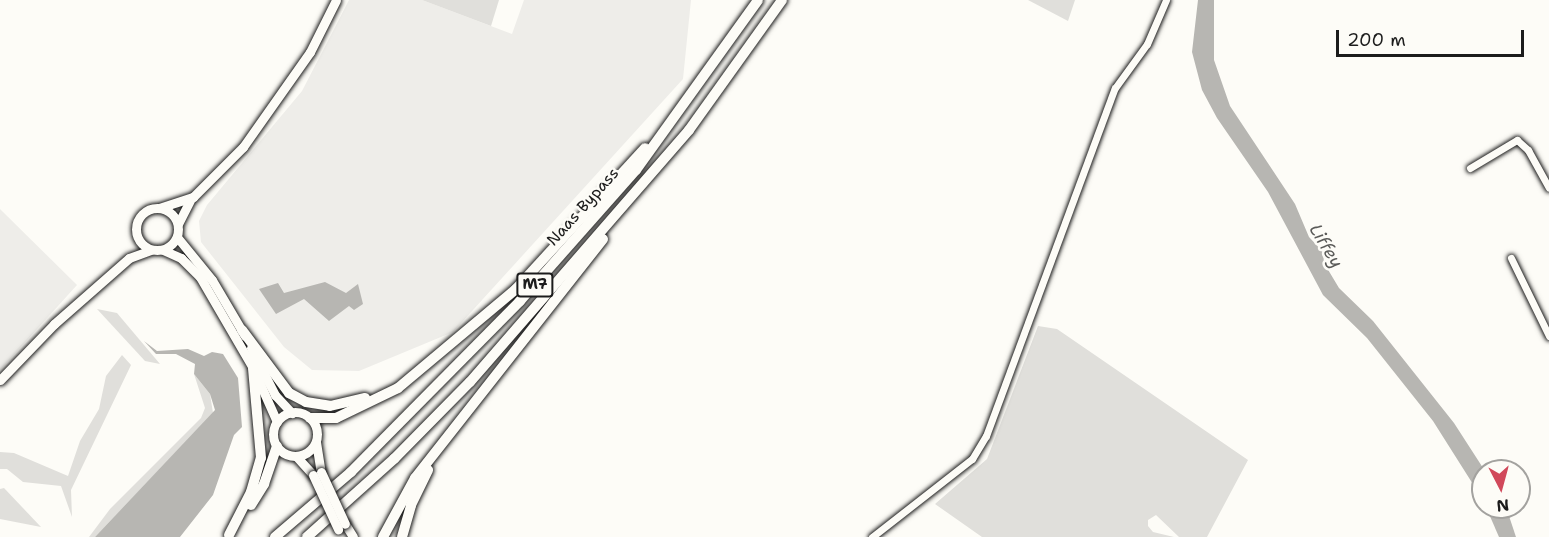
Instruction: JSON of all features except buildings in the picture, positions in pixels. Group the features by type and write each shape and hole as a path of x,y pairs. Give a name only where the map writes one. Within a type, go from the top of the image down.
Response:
{"highway":[{"name":"Naas Bypass","path":"275,537 351,472 520,301 636,170 758,0"},
{"name":"Naas Bypass","path":"307,537 394,459 471,382 689,130 782,0"},
{"name":"M7","path":"310,418 336,418 348,414 398,388 516,289 580,221 691,91"},
{"name":"M7","path":"383,537 415,478 594,252 635,192"},
{"name":"M7","path":"242,330 278,382 306,402 344,405 413,376"},
{"path":"228,536 250,492 261,458 253,368"},
{"path":"228,536 264,484 277,446"},
{"name":"M7","path":"402,537 411,505 440,446"}],"main road":[{"path":"164,250 177,237 178,224 193,197 243,147 278,102 336,0"},
{"path":"129,258 137,237 138,219 147,210 193,197"},
{"path":"159,208 171,213 178,224"},
{"path":"137,237 151,250"},
{"path":"177,237 212,279 242,330 275,395 292,412 310,418 316,426 317,474 341,530 353,537"},
{"path":"0,380 54,324 129,258 151,250 164,250 181,258 200,277 253,368 277,422"},
{"path":"292,412 277,422 273,434 277,446 296,456 317,474"},
{"path":"296,456 308,452 315,442"}],"street":[{"path":"872,537 972,459 986,436 1115,88 1147,44 1166,0"},
{"path":"1470,168 1517,140 1528,150 1549,188"},
{"path":"1511,258 1549,336"}],"shaded area":[{"path":"349,0 422,0 512,34 524,0 691,0 683,79 453,332 359,371 312,370 284,347 201,242 199,221 207,205 302,91"},
{"path":"422,0 499,0 491,26"},
{"path":"1028,0 1075,0 1068,21"},
{"path":"1198,0 1214,0 1214,60 1230,106 1295,204 1309,237 1323,252 1324,263 1339,288 1373,321 1454,423 1477,459 1471,459 1471,481 1433,421 1367,338 1323,295 1268,192 1217,118 1202,90 1192,52"},
{"path":"0,209 77,285 0,370"},
{"path":"325,282 346,293 358,284 363,304 354,310 349,306 329,321 304,299 276,314 259,289 278,283 284,293"},
{"path":"97,309 117,313 160,364 145,361"},
{"path":"1038,326 1057,329 1248,460 1207,537 1179,537 1156,515 1148,520 1148,526 1153,532 1174,537 982,537 935,504 987,459"},
{"path":"144,341 157,351 188,349 204,356 212,352 223,354 238,378 242,427 234,435 213,495 180,537 95,537 215,410 210,394 194,374 195,364 176,354 156,354"},
{"path":"122,355 131,365 71,490 72,517 61,486 23,482 7,469 0,469 0,452 14,453 68,476 80,441 99,409 106,376"},
{"path":"194,374 210,394 213,413 95,537 89,537 110,509 201,418 205,408"},
{"path":"4,488 41,527 0,519 0,489"},
{"path":"1491,519 1510,519 1516,537 1499,537"}],"water label":[{"name":"Liffey","path":"1326,246"}]}
